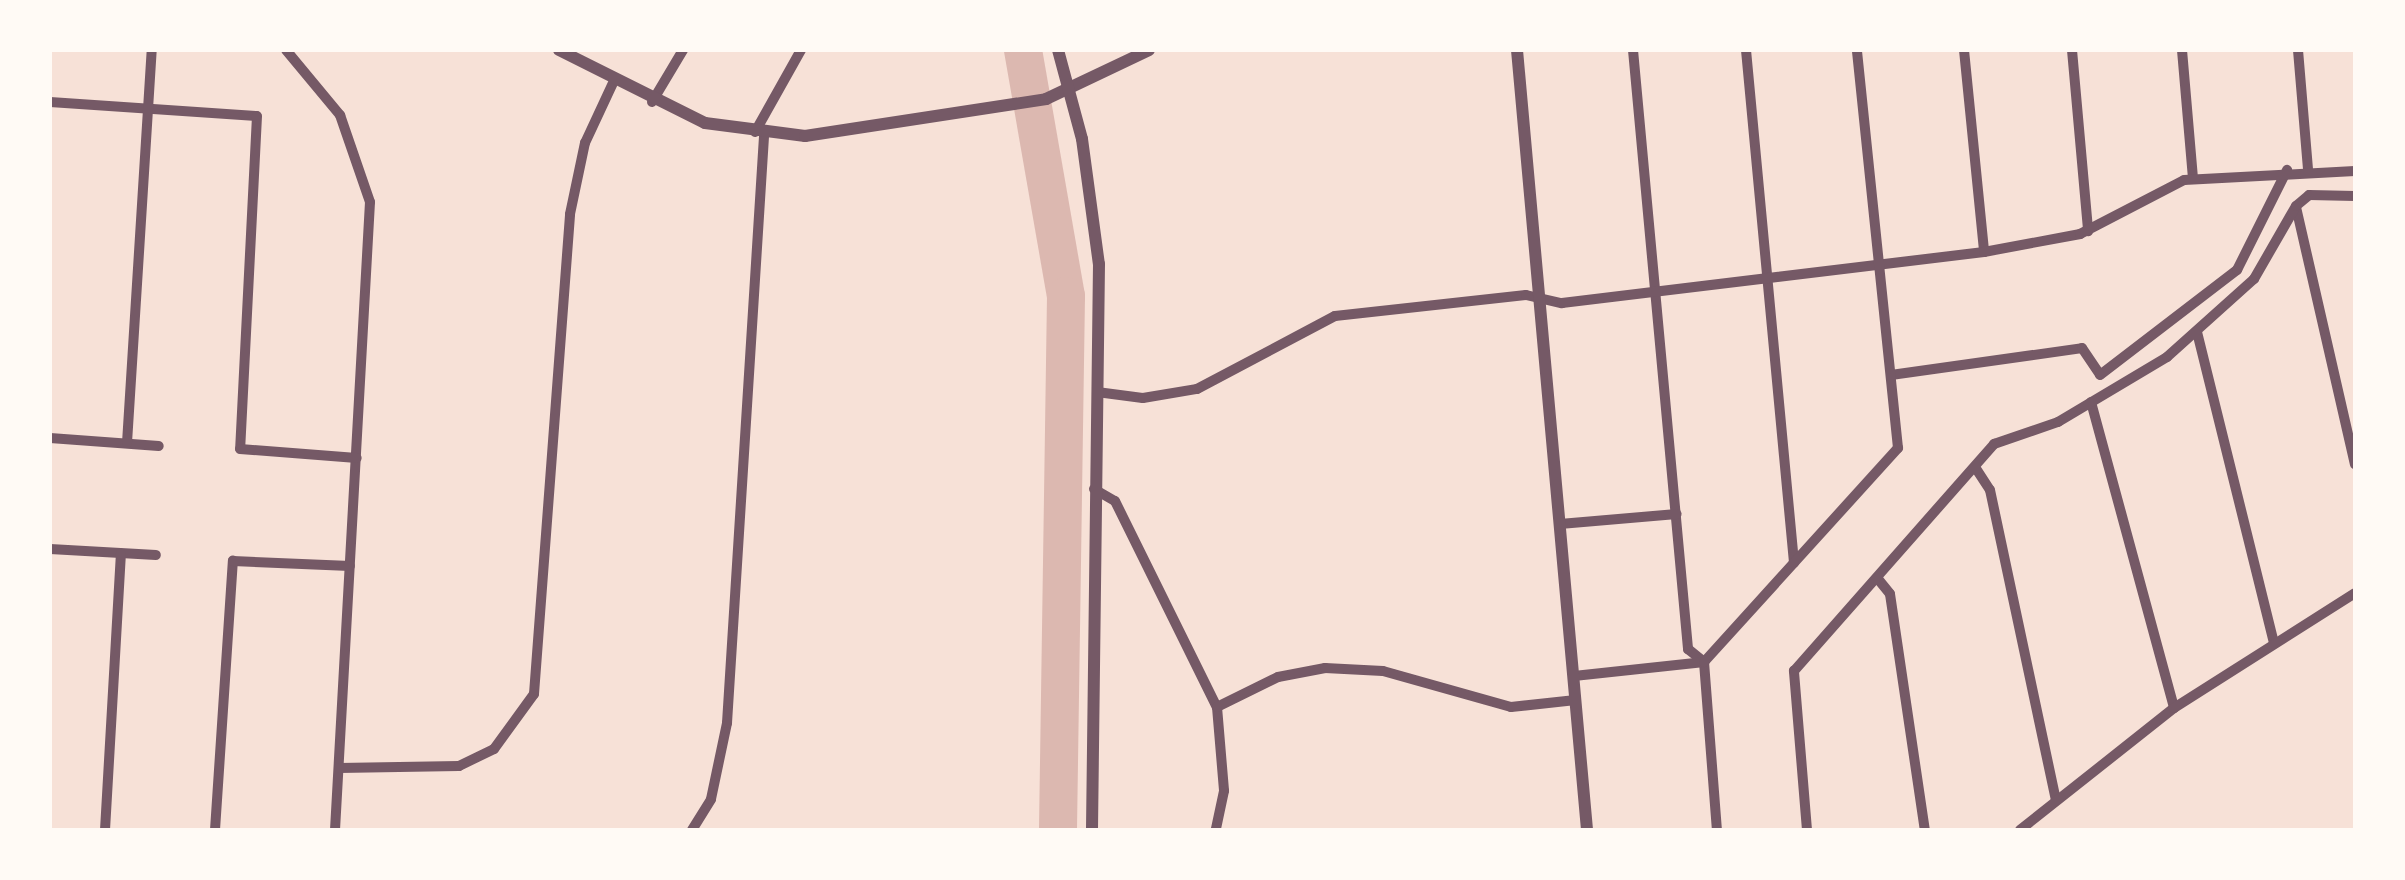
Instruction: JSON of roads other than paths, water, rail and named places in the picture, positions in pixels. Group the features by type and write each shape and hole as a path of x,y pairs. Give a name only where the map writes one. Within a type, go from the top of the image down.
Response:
{"street":[{"path":"127,443 152,50"},
{"path":"286,50 340,115 370,202 335,830"},
{"path":"652,103 683,50"},
{"path":"692,830 711,800 727,723 759,135 801,50"},
{"path":"1058,50 1070,93 1099,264 1092,830"},
{"path":"567,52 652,103 759,135 998,110 1070,93 1148,50"},
{"path":"1517,50 1587,830"},
{"path":"1633,50 1688,649 1704,662 1718,830"},
{"path":"1746,50 1794,564"},
{"path":"1574,676 1704,662 1898,448 1876,264 1857,50"},
{"path":"1964,50 1984,252"},
{"path":"2072,50 2088,231"},
{"path":"2182,50 2193,178"},
{"path":"2298,50 2308,169"},
{"path":"339,768 459,766 494,749 534,694 572,196 613,83"},
{"path":"50,102 257,116 240,449 357,458"},
{"path":"1097,392 1144,398 1197,389 1335,316 1656,292 1984,252 2088,231 2193,178 2308,169 2355,171"},
{"path":"1890,375 2082,348 2100,375 2237,270 2286,170"},
{"path":"1807,830 1794,671 1994,444 2091,402 2197,332 2254,279 2296,206 2310,195 2355,196"},
{"path":"2296,206 2355,464"},
{"path":"2197,332 2274,643"},
{"path":"2091,402 2174,708"},
{"path":"50,438 159,446"},
{"path":"1975,467 1990,490 2056,800"},
{"path":"1094,489 1115,501 1216,707 1224,791 1216,830"},
{"path":"1560,524 1677,514"},
{"path":"50,549 156,555"},
{"path":"105,830 122,554"},
{"path":"215,830 233,561 350,566"},
{"path":"1878,578 1890,594 1925,830"},
{"path":"2020,830 2174,708 2355,593"},
{"path":"1216,707 1278,677 1326,668 1383,671 1512,707 1576,700"}],"waterway":[{"path":"1023,50 1066,296 1058,830"}]}
